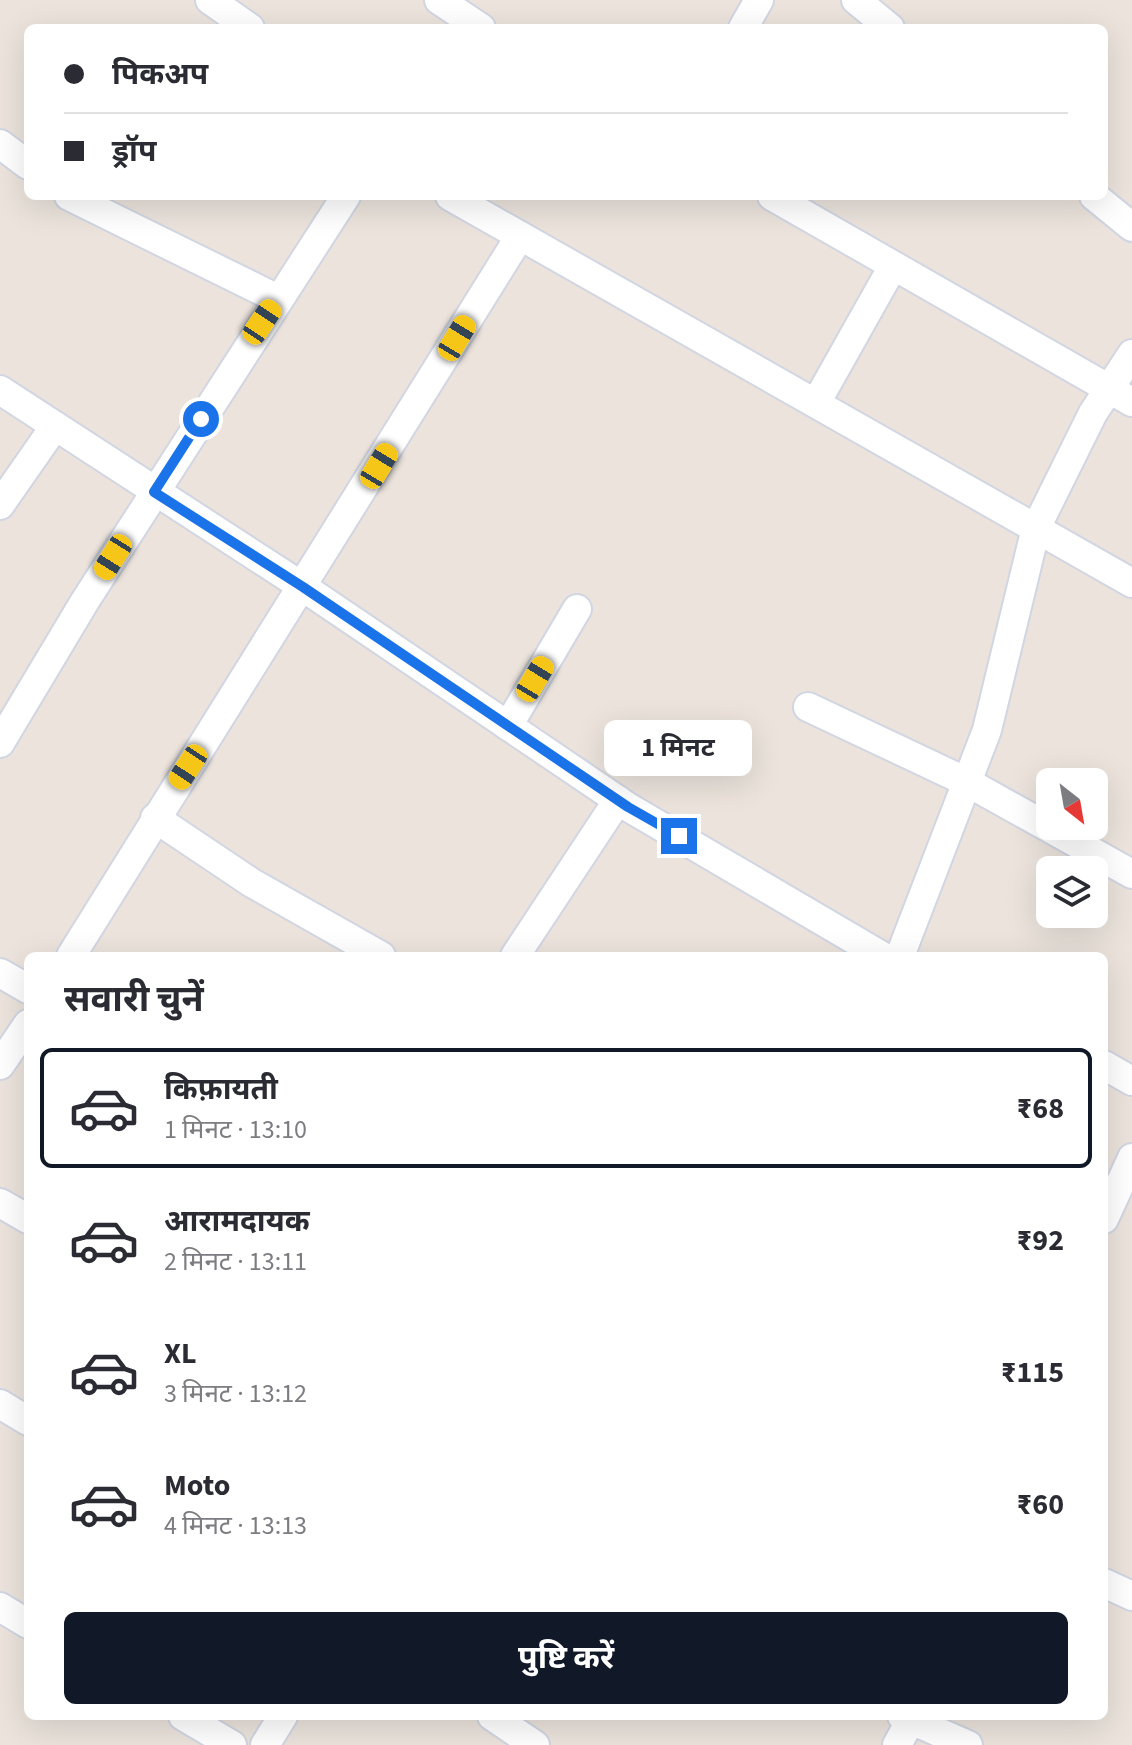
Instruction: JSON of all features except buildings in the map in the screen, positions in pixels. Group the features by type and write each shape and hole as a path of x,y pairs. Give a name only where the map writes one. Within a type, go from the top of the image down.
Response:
{"street":[{"path":"210,0 244,24"},
{"path":"745,24 759,0"},
{"path":"856,0 885,24"},
{"path":"0,144 24,162"},
{"path":"77,200 278,299"},
{"path":"0,743 154,492 343,200"},
{"path":"457,200 1132,583"},
{"path":"779,200 1120,396"},
{"path":"1099,200 1132,227"},
{"path":"73,952 520,236"},
{"path":"816,403 893,266"},
{"path":"901,952 987,730 1036,528 1093,413 1120,396 1132,354"},
{"path":"0,390 303,587 618,800 896,952"},
{"path":"0,505 55,426"},
{"path":"508,726 577,609"},
{"path":"808,707 967,782 1132,874"},
{"path":"518,952 618,800"},
{"path":"155,818 252,883 374,952"},
{"path":"0,973 24,987"},
{"path":"0,1065 24,1030"},
{"path":"1108,1210 1132,1158"},
{"path":"0,1203 24,1217"},
{"path":"0,1404 24,1419"},
{"path":"1108,1585 1132,1596"},
{"path":"0,1607 24,1622"},
{"path":"190,1720 232,1745"},
{"path":"265,1745 281,1720"},
{"path":"503,1720 535,1745"},
{"path":"897,1745 907,1720"},
{"path":"914,1720 968,1745"}],"route":[{"path":"201,419 154,492 303,587 628,807 679,836"}]}
